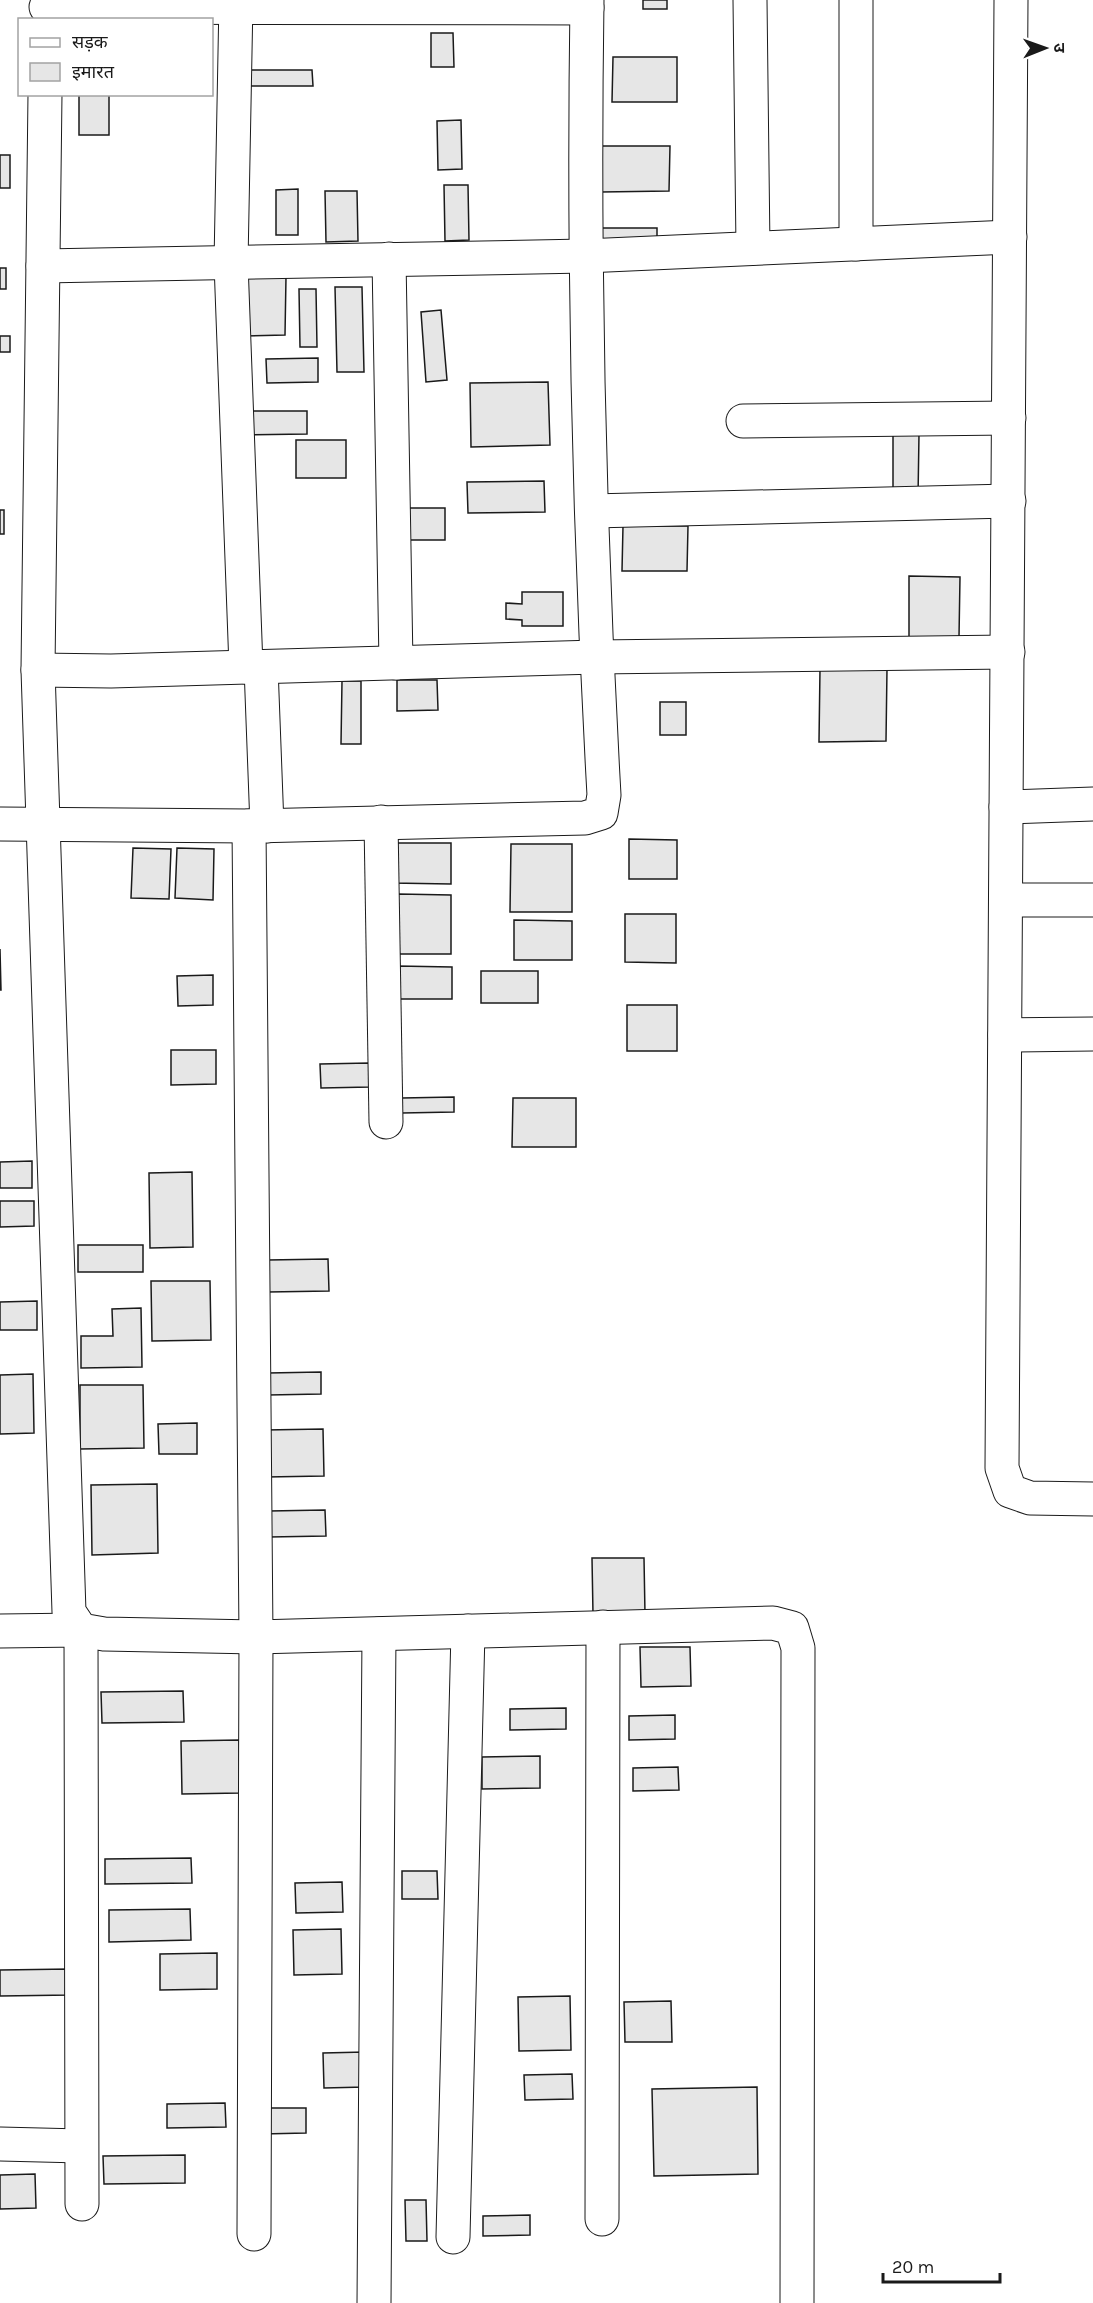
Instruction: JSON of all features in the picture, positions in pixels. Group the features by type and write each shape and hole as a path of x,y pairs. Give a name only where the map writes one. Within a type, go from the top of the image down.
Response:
{"street":[{"path":"750,0 753,248"},
{"path":"856,0 856,244"},
{"path":"1011,0 1002,1468 1010,1491 1030,1498 1093,1499"},
{"path":"236,4 231,263 254,667 258,826 254,2234"},
{"path":"0,824 258,826 585,818 601,813 604,795 596,657 585,256 587,4 236,4 46,9"},
{"path":"45,96 38,670 69,1612 81,1630 82,2204"},
{"path":"43,266 585,256 1010,237"},
{"path":"389,259 396,663"},
{"path":"743,421 1009,418"},
{"path":"592,511 1009,501"},
{"path":"38,670 111,672 596,657 1008,652"},
{"path":"1006,807 1093,804"},
{"path":"381,822 386,1122"},
{"path":"1006,900 1093,900"},
{"path":"1005,1035 1093,1034"},
{"path":"0,1631 81,1630 104,1634 256,1637 773,1623 792,1628 798,1647 797,2303"},
{"path":"602,2219 603,1628"},
{"path":"453,2236 468,1631"},
{"path":"374,2303 379,1634"},
{"path":"0,2144 81,2146"}],"building":[{"path":"643,0 667,0 667,9 643,9"},
{"path":"431,33 453,33 454,67 431,67"},
{"path":"613,57 677,57 677,102 612,102"},
{"path":"246,70 312,70 313,86 247,86"},
{"path":"79,96 109,96 109,135 79,135"},
{"path":"461,120 462,169 438,170 437,121"},
{"path":"601,146 670,146 669,191 601,192"},
{"path":"0,155 10,155 10,188 0,188"},
{"path":"444,185 468,185 469,240 445,241"},
{"path":"298,189 298,235 276,235 276,190"},
{"path":"325,191 357,191 358,241 326,242"},
{"path":"596,228 657,228 657,244 597,244"},
{"path":"0,268 6,268 6,289 0,289"},
{"path":"243,276 286,277 285,335 243,336"},
{"path":"335,287 362,287 364,372 337,372"},
{"path":"299,289 316,289 317,347 300,347"},
{"path":"441,310 447,380 426,382 421,312"},
{"path":"0,336 10,336 10,352 0,352"},
{"path":"318,358 318,382 267,383 266,359"},
{"path":"548,382 550,445 471,447 470,383"},
{"path":"246,411 307,411 307,434 246,435"},
{"path":"893,434 919,434 918,498 893,498"},
{"path":"296,440 346,440 346,478 296,478"},
{"path":"544,481 545,512 468,513 467,482"},
{"path":"405,508 445,508 445,540 406,540"},
{"path":"0,510 4,510 4,534 0,534"},
{"path":"623,526 688,526 687,571 622,571"},
{"path":"909,576 960,577 959,637 909,637"},
{"path":"522,592 563,592 563,626 522,626 522,620 506,619 506,603 522,604"},
{"path":"820,669 887,669 886,741 819,742"},
{"path":"397,680 437,680 438,710 397,711"},
{"path":"342,681 361,681 361,744 341,744"},
{"path":"660,702 686,702 686,735 660,735"},
{"path":"629,839 677,840 677,879 629,879"},
{"path":"392,843 451,843 451,884 391,883"},
{"path":"511,844 572,844 572,912 510,912"},
{"path":"133,848 171,849 169,899 131,898"},
{"path":"177,848 214,849 213,900 175,898"},
{"path":"398,894 451,895 451,954 397,954"},
{"path":"625,914 676,914 676,963 625,962"},
{"path":"514,920 572,921 572,960 514,960"},
{"path":"397,966 452,967 452,999 397,999"},
{"path":"481,971 538,971 538,1003 481,1003"},
{"path":"213,975 213,1005 178,1006 177,976"},
{"path":"627,1005 677,1005 677,1051 627,1051"},
{"path":"171,1050 216,1050 216,1084 171,1085"},
{"path":"369,1063 370,1087 321,1088 320,1064"},
{"path":"454,1097 454,1112 402,1113 402,1098"},
{"path":"513,1098 576,1098 576,1147 512,1147"},
{"path":"32,1161 32,1188 0,1188 0,1162"},
{"path":"192,1172 193,1247 150,1248 149,1173"},
{"path":"0,1201 34,1201 34,1226 0,1227"},
{"path":"78,1245 143,1245 143,1272 78,1272"},
{"path":"328,1259 329,1291 268,1292 268,1260"},
{"path":"151,1281 210,1281 211,1340 152,1341"},
{"path":"37,1301 37,1330 0,1330 0,1302"},
{"path":"141,1308 142,1367 81,1368 81,1336 113,1336 112,1309"},
{"path":"321,1372 321,1394 268,1395 268,1373"},
{"path":"33,1374 34,1433 0,1434 0,1375"},
{"path":"80,1385 143,1385 144,1448 80,1449"},
{"path":"197,1423 197,1454 159,1454 158,1424"},
{"path":"323,1429 324,1476 266,1477 265,1430"},
{"path":"157,1484 158,1553 92,1555 91,1485"},
{"path":"325,1510 326,1536 269,1537 269,1511"},
{"path":"592,1558 644,1558 645,1614 593,1614"},
{"path":"640,1647 690,1647 691,1686 641,1687"},
{"path":"183,1691 184,1722 102,1723 101,1692"},
{"path":"566,1708 566,1729 510,1730 510,1709"},
{"path":"675,1715 675,1739 629,1740 629,1716"},
{"path":"239,1740 240,1793 182,1794 181,1741"},
{"path":"540,1756 540,1788 482,1789 482,1757"},
{"path":"678,1767 679,1790 633,1791 633,1768"},
{"path":"191,1858 192,1883 105,1884 105,1859"},
{"path":"402,1871 437,1871 438,1899 402,1899"},
{"path":"342,1882 343,1912 296,1913 295,1883"},
{"path":"190,1909 191,1940 109,1942 109,1910"},
{"path":"341,1929 342,1974 294,1975 293,1930"},
{"path":"217,1953 217,1989 160,1990 160,1954"},
{"path":"70,1969 71,1995 0,1996 0,1970"},
{"path":"570,1996 571,2050 519,2051 518,1997"},
{"path":"671,2001 672,2042 625,2042 624,2002"},
{"path":"365,2052 365,2087 324,2088 323,2053"},
{"path":"572,2074 573,2099 525,2100 524,2075"},
{"path":"757,2087 758,2174 654,2176 652,2089"},
{"path":"225,2103 226,2127 167,2128 167,2104"},
{"path":"262,2108 306,2108 306,2133 262,2134"},
{"path":"185,2155 185,2183 104,2184 103,2156"},
{"path":"35,2174 36,2208 0,2209 0,2175"},
{"path":"405,2200 426,2200 427,2241 406,2241"},
{"path":"530,2215 530,2235 483,2236 483,2216"}]}
